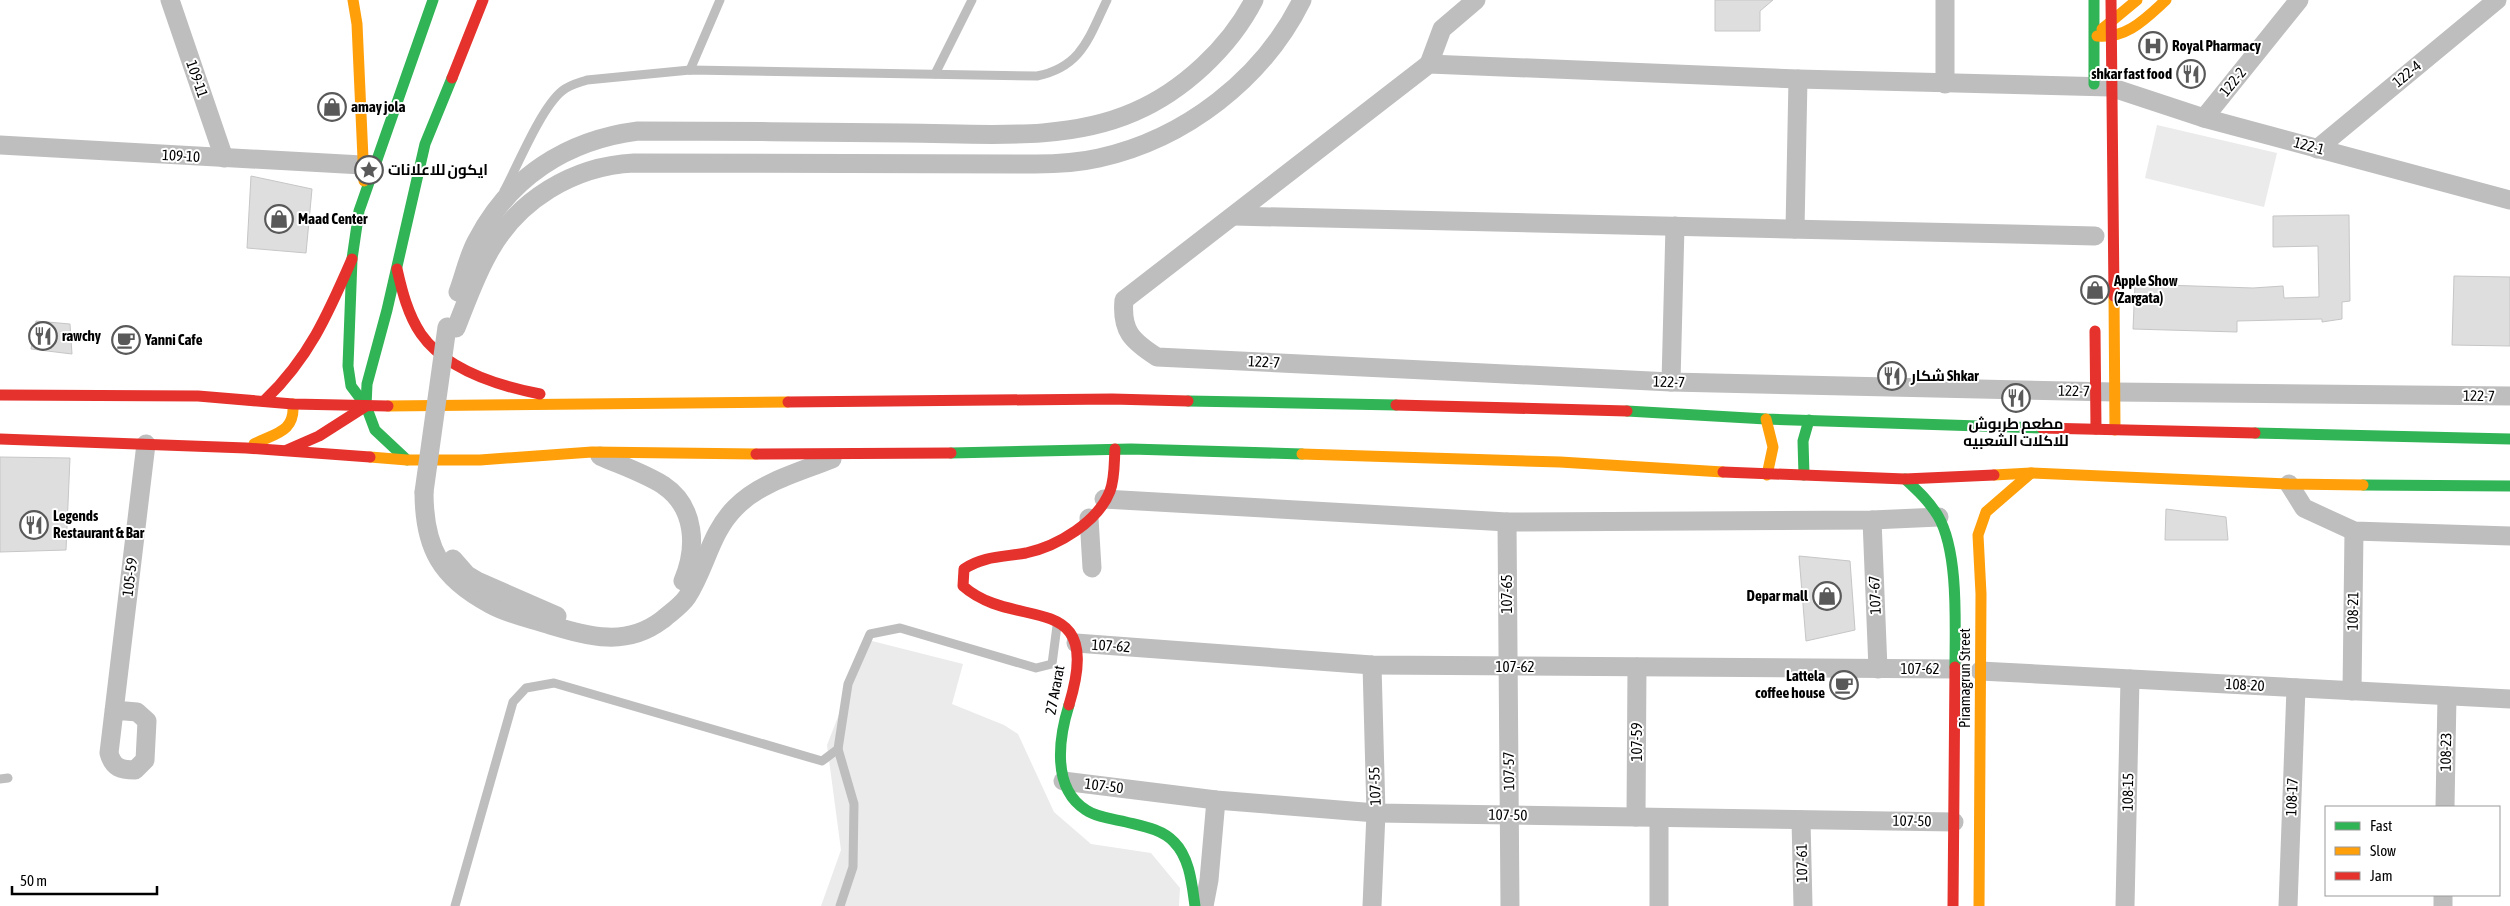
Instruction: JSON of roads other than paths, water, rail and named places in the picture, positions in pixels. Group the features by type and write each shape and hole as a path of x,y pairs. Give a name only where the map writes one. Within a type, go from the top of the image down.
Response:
{"main road":[{"path":"353,0 358,34 362,165 365,189"},
{"path":"366,406 351,386 348,366 352,259 365,189 433,0"},
{"path":"407,460 367,420 367,384 397,269 426,144 483,0"},
{"path":"2094,0 2094,36 2100,90 2105,392 2096,429"},
{"path":"2100,90 2113,38 2111,0"},
{"path":"2094,36 2137,0"},
{"path":"2094,36 2113,38 2127,32 2166,0"},
{"path":"265,400 291,375 308,353 319,335 352,259"},
{"path":"397,269 408,312 420,334 436,353 465,369 512,389 593,404"},
{"path":"2095,324 2105,392 2115,430"},
{"path":"0,395 198,396 265,400 293,404 366,406 1112,399 1568,408 1766,419 2115,430 2510,439"},
{"path":"246,448 290,426 294,417 293,404"},
{"path":"283,452 319,436 366,406"},
{"path":"1766,419 1773,437 1774,446 1774,456 1766,475"},
{"path":"1804,475 1803,447 1809,420"},
{"path":"0,439 246,448 407,460 480,460 592,452 842,455 1115,449 1560,462 1766,475 1904,479 2031,473 2289,484 2510,486"},
{"path":"1076,643 1067,629 1049,618 995,604 974,596 963,586 964,570 974,562 1030,551 1072,532 1089,518 1110,491 1115,449"},
{"name":"Piramagrun Street","path":"1979,906 1981,594 1978,536 1986,512 2031,473"},
{"name":"Piramagrun Street","path":"1904,479 1927,499 1938,517 1948,538 1952,560 1954,670 1953,906"},
{"name":"27 Ararat","path":"1076,643 1076,677 1062,730 1063,781 1069,796 1088,811 1156,829 1169,836 1184,852 1189,866 1195,906"}],"street":[{"name":"109-11","path":"170,0 224,158"},
{"path":"842,455 772,483 747,498 728,516 714,537 686,598 669,614 647,629 634,635 617,638 592,637 499,609 462,588 446,570 432,548 425,522 451,327 473,249 492,216 519,182 542,164 571,148 607,136 638,131 978,134 1050,132 1095,123 1134,112 1171,90 1203,64 1232,33 1254,0"},
{"path":"451,327 487,255 507,224 540,195 570,177 587,170 604,165 644,162 1075,163 1107,156 1167,133 1215,104 1243,80 1280,37 1302,0"},
{"path":"1476,0 1442,29 1429,64 2100,90"},
{"path":"1945,0 1946,84"},
{"name":"122-2","path":"2204,118 2299,0"},
{"name":"122-4","path":"2317,149 2497,0"},
{"name":"122-7","path":"1429,64 1124,300 1125,325 1130,338 1157,356 1671,382 2105,392 2510,396"},
{"path":"1796,229 1798,79"},
{"name":"122-1","path":"2100,90 2510,200"},
{"path":"904,164 911,152 911,133"},
{"path":"974,164 971,158 971,145 978,134"},
{"name":"109-10","path":"0,146 362,165"},
{"path":"1234,216 2095,236"},
{"path":"1671,382 1675,226"},
{"name":"105-59","path":"114,710 146,444"},
{"path":"430,493 439,532 451,556 467,575 490,588 570,620 603,627 631,624 658,611 676,593 690,562 692,530 681,503 664,485 592,452"},
{"path":"2289,484 2304,508 2354,531 2510,536"},
{"path":"1104,500 1507,522 1872,520 1938,517"},
{"path":"1089,518 1092,568"},
{"name":"107-67","path":"1872,520 1878,669"},
{"name":"107-65","path":"1507,522 1508,666"},
{"name":"108-21","path":"2352,691 2354,531"},
{"name":"107-62","path":"1076,643 1372,666 1954,670"},
{"name":"107-55","path":"1372,666 1376,814 1372,906"},
{"name":"107-57","path":"1508,666 1510,906"},
{"name":"107-59","path":"1636,817 1637,667"},
{"name":"108-20","path":"1980,671 2510,699"},
{"name":"108-15","path":"2125,906 2130,679"},
{"name":"108-17","path":"2288,906 2296,688"},
{"name":"108-23","path":"2445,806 2447,696"},
{"name":"107-50","path":"1063,781 1216,800 1376,814 1954,822"},
{"path":"1204,906 1209,880 1216,800"},
{"path":"1659,818 1659,906"},
{"name":"107-61","path":"1800,820 1803,906"}],"lane":[{"path":"690,70 720,0"},
{"path":"935,74 972,0"},
{"path":"492,216 548,108 563,90 587,80 690,70 1037,76 1051,73 1076,58 1086,44 1106,0"},
{"path":"840,906 853,867 854,804 838,749 848,684 870,634 900,628 1036,668 1052,664 1058,623"},
{"path":"455,906 513,702 526,688 554,683 822,761 838,749"}],"place":[{"name":"Royal Pharmacy","path":"2153,46"},
{"name":"shkar fast food","path":"2191,74"},
{"name":"amay jola","path":"332,107"},
{"name":"ايكون للاعلانات","path":"369,170"},
{"name":"Maad Center","path":"279,219"},
{"name":"Apple Show (Zargata)","path":"2095,290"},
{"name":"rawchy","path":"43,336"},
{"name":"Yanni Cafe","path":"126,340"},
{"name":"شکار Shkar","path":"1892,376"},
{"name":"مطعم طربوش للاكلات الشعبيه","path":"2016,398"},
{"name":"Legends Restaurant & Bar","path":"34,525"},
{"name":"Depar mall","path":"1827,596"},
{"name":"Lattela coffee house","path":"1844,685"}]}
